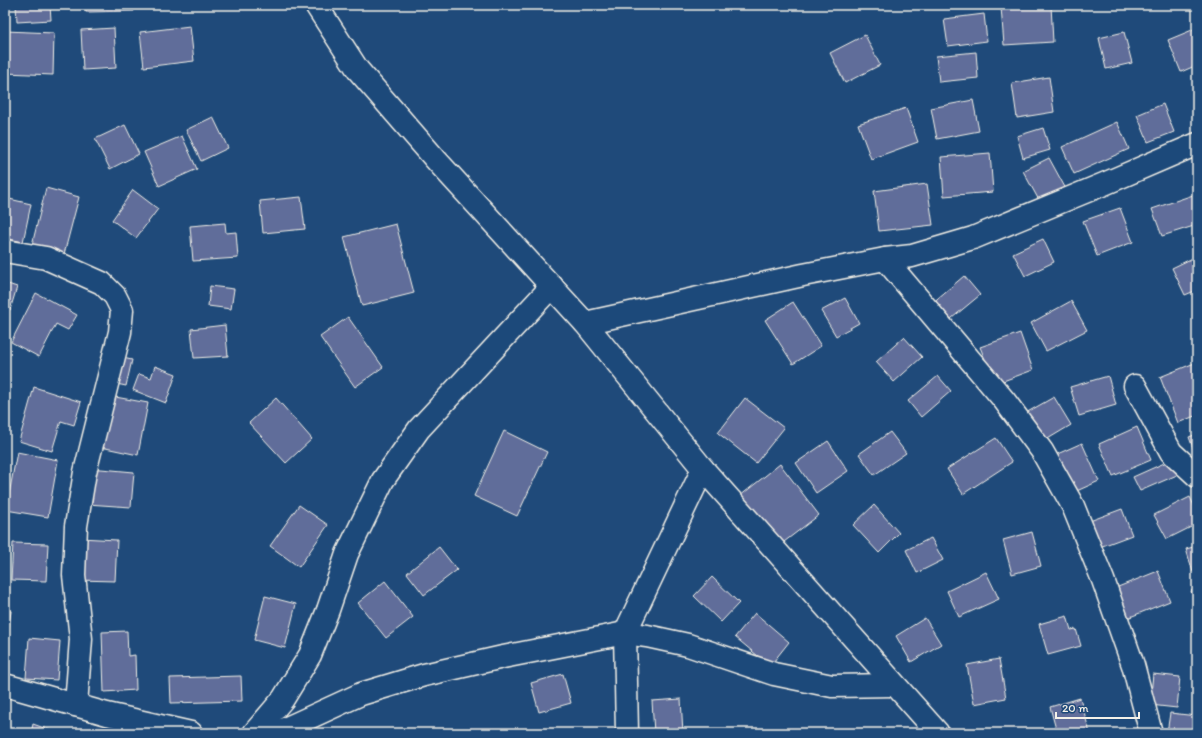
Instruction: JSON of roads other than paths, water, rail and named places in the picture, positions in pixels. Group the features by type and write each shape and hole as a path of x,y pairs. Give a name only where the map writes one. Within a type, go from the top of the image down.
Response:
{"street":[{"path":"316,5 358,70 438,161 552,286 585,324 703,469 938,733"},
{"path":"585,324 803,275 884,259 912,256 973,238 1197,144"},
{"path":"5,251 46,258 102,283 115,296 122,310 120,332 85,472 76,526 74,575 81,639 76,705"},
{"path":"884,259 1004,400 1042,451 1074,506 1103,580 1133,665 1151,733"},
{"path":"254,733 282,699 310,655 328,610 347,554 383,480 419,429 552,286"},
{"path":"1135,386 1171,452 1197,476"},
{"path":"627,733 625,633 703,469"},
{"path":"276,733 361,694 424,675 503,657 625,633 688,645 774,674 832,686 894,685"},
{"path":"5,685 107,714 191,733"}]}
